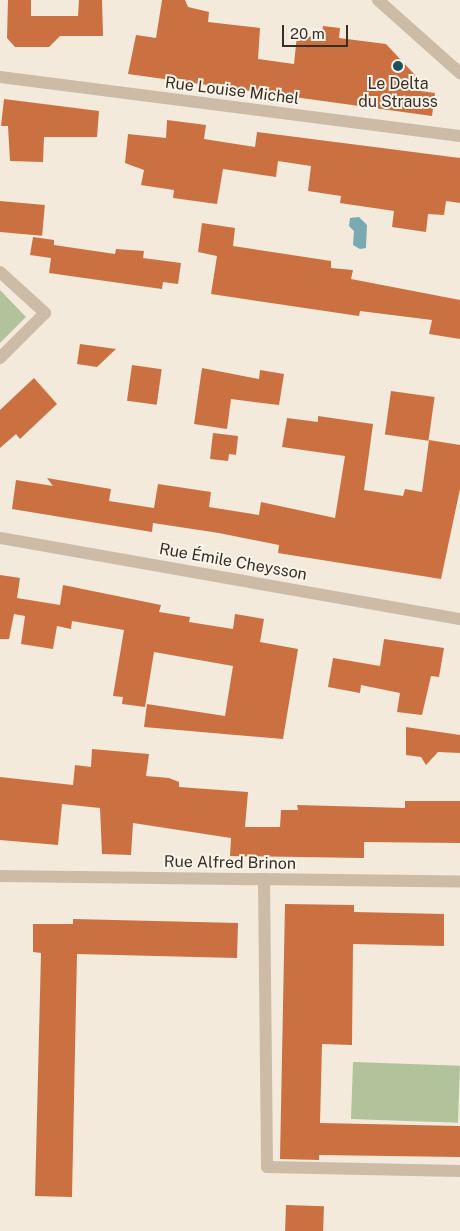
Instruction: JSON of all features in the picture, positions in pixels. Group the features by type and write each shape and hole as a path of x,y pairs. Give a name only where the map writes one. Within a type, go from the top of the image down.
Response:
{"street":[{"path":"378,0 460,73"},
{"name":"Rue Louise Michel","path":"0,77 460,136"},
{"path":"0,272 45,313 0,358"},
{"name":"Rue Émile Cheysson","path":"0,538 460,618"},
{"name":"Rue Alfred Brinon","path":"0,876 460,882"},
{"path":"264,879 267,1167 460,1171"}],"green space":[{"path":"0,290 26,317 0,343"},
{"path":"353,1062 460,1066 458,1123 351,1119"}],"water":[{"path":"359,217 367,225 366,248 360,249 353,245 354,231 349,226 350,218"}],"building":[{"path":"8,0 31,0 31,16 78,16 79,0 102,0 103,36 60,36 49,47 15,47 7,38"},
{"path":"162,0 185,0 188,7 209,12 208,22 260,28 258,59 294,64 297,35 321,38 323,26 340,28 339,38 386,44 415,75 413,90 435,93 432,116 128,74 136,35 156,38"},
{"path":"4,99 99,111 97,137 44,137 43,162 10,161 8,126 1,126"},
{"path":"167,120 206,125 204,139 255,147 257,132 460,158 460,203 446,201 444,215 428,214 426,232 392,227 394,211 340,203 341,196 308,191 311,166 278,161 276,177 223,169 217,204 173,198 174,190 141,185 144,170 125,163 128,134 166,138"},
{"path":"0,201 45,205 42,236 0,232"},
{"path":"202,223 235,228 233,246 331,261 331,268 353,270 351,279 460,300 460,339 429,334 432,320 360,311 359,316 211,294 217,256 198,252"},
{"path":"33,237 54,240 54,245 115,254 116,249 144,251 143,258 181,263 178,284 163,282 162,289 49,273 51,258 30,255"},
{"path":"80,344 116,349 97,367 77,364"},
{"path":"132,365 162,369 157,405 127,401"},
{"path":"202,368 259,379 260,370 284,374 279,405 231,399 227,429 194,424"},
{"path":"34,378 57,404 20,439 16,434 0,448 0,410"},
{"path":"391,391 435,397 428,441 385,435"},
{"path":"318,416 373,424 364,490 403,496 405,489 422,492 429,440 460,445 460,489 441,579 278,553 279,545 219,533 153,523 152,532 12,509 16,480 53,486 47,478 111,489 109,501 154,508 158,484 211,492 209,507 259,515 261,502 335,518 345,456 282,447 287,418 318,422"},
{"path":"213,433 238,436 236,455 229,454 228,461 210,459"},
{"path":"0,575 20,578 17,598 60,605 63,585 161,605 159,612 190,617 189,622 233,629 235,614 264,619 260,642 298,649 283,739 144,727 147,704 225,716 233,666 154,652 145,707 122,704 123,697 113,696 124,630 72,621 71,629 57,626 53,649 21,644 25,616 14,614 9,639 0,639"},
{"path":"384,639 444,648 439,677 431,676 422,715 397,712 400,693 361,685 360,693 328,687 333,658 380,666"},
{"path":"406,727 460,735 460,753 438,752 426,765 421,757 406,755"},
{"path":"92,749 149,754 146,776 169,778 179,782 179,787 248,792 245,827 280,827 281,810 298,810 297,805 405,808 405,801 460,801 460,843 364,842 364,858 230,856 231,838 133,823 131,855 102,854 100,808 62,804 58,845 0,840 0,777 73,785 75,765 91,767"},
{"path":"285,904 354,905 354,912 444,914 444,946 353,944 352,1045 322,1044 320,1123 460,1126 460,1157 319,1155 319,1160 280,1159"},
{"path":"73,919 238,923 237,958 77,954 72,1197 35,1196 41,953 33,952 33,924 73,924"},
{"path":"286,1205 324,1206 323,1231 285,1231"}],"place":[{"name":"Le Delta du Strauss","path":"398,66"}]}
